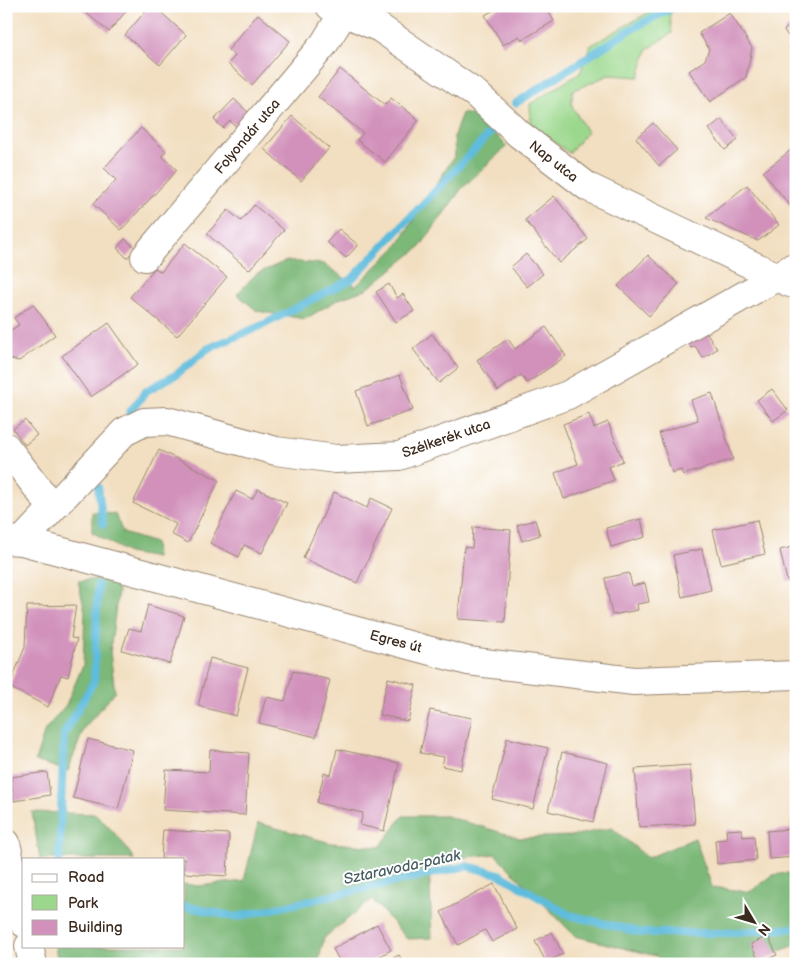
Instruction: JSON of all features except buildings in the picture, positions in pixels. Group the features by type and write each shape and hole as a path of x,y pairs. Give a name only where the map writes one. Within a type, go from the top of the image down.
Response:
{"street":[{"name":"Folyondár utca","path":"145,258 324,44 337,9"},
{"name":"Nap utca","path":"337,9 380,28 476,94 519,134 588,187 790,276"},
{"name":"Szélkerék utca","path":"14,540 52,506 124,432 144,422 167,421 276,451 336,458 399,456 568,395 790,276"},
{"path":"6,447 52,506"},
{"name":"Egres út","path":"14,540 468,661 634,681 796,674"},
{"path":"9,854 22,916"},
{"path":"29,948 33,964"}],"green space":[{"path":"660,6 669,6 672,33 647,50 639,77 609,75 572,91 572,106 587,132 569,153 531,124 530,104 580,73 590,46"},
{"path":"462,113 478,117 507,146 462,188 420,247 367,289 339,299 305,319 257,311 237,294 256,274 286,261 324,264 356,286 397,246 455,155 454,136"},
{"path":"92,512 115,514 123,533 155,543 156,558 128,553 92,532"},
{"path":"109,578 118,591 110,652 115,692 84,728 68,771 35,761 45,730 66,705 83,665 85,611 78,581"},
{"path":"32,812 96,814 120,839 133,858 40,858"},
{"path":"403,816 446,816 519,838 571,836 612,828 648,858 695,838 712,887 750,892 773,875 796,872 796,945 743,964 667,964 656,956 575,936 495,854 429,861 432,938 407,939 372,899 324,938 318,964 58,964 55,948 185,948 185,884 198,886 244,881 258,823 331,843 380,847"}],"waterway":[{"path":"516,103 630,30 676,6"},
{"path":"130,412 146,391 177,374 207,349 263,325 352,279 491,132"},
{"path":"98,487 103,524"},
{"path":"59,858 64,734 94,681 98,585"},
{"name":"Sztaravoda-patak","path":"185,906 236,917 466,866 499,874 569,915 642,933 725,933 796,928"}]}
